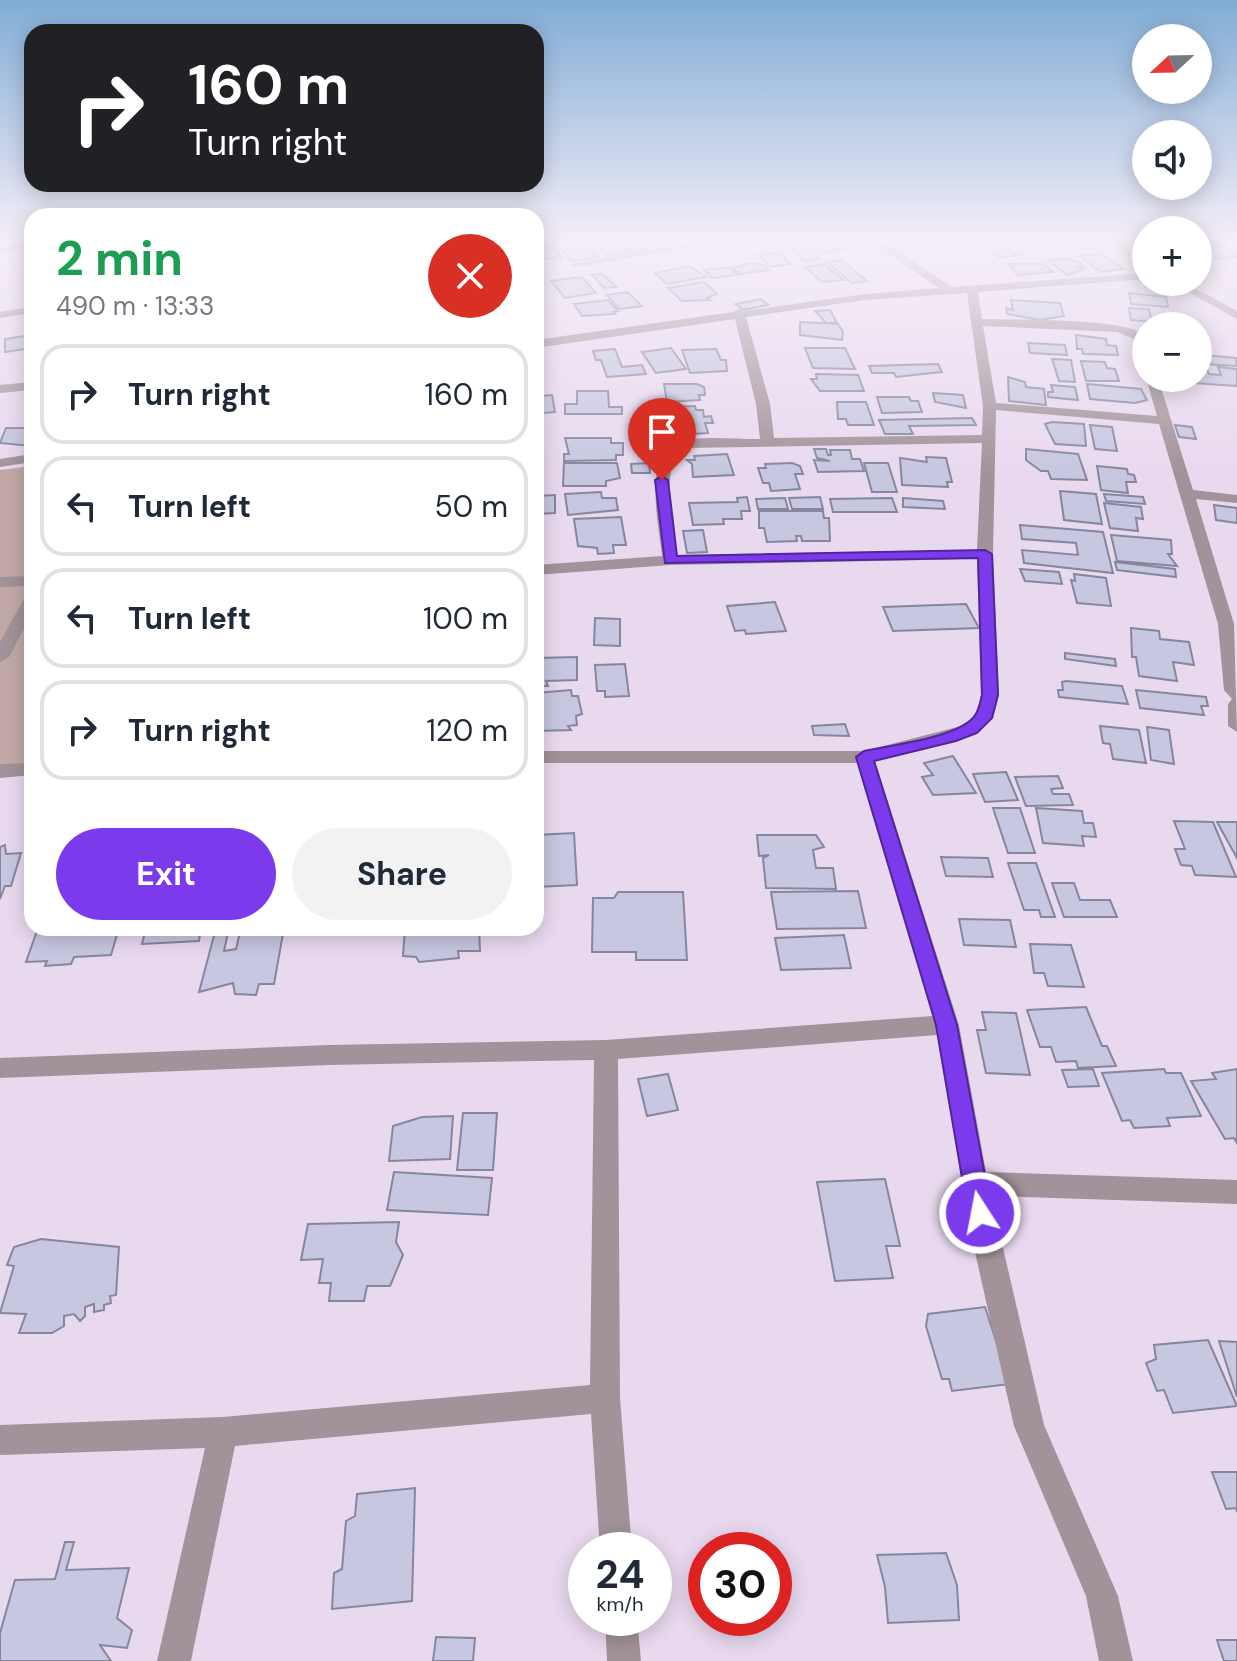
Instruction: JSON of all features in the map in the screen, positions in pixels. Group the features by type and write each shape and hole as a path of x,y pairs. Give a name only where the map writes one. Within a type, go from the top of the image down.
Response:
{"street":[{"path":"544,343 710,317"},
{"path":"740,317 763,404 767,441"},
{"path":"544,757 864,757 950,737 971,729 984,718 990,695 985,554 990,406 976,317"},
{"path":"977,322 1119,329 1132,334"},
{"path":"0,389 24,387"},
{"path":"1156,392 1226,624 1233,690 1237,695"},
{"path":"990,406 1163,420"},
{"path":"670,560 662,480 666,459 673,449 685,444 989,439"},
{"path":"0,463 24,459"},
{"path":"1186,494 1237,499"},
{"path":"544,569 670,560 985,554"},
{"path":"0,582 24,581"},
{"path":"0,657 24,614"},
{"path":"1237,704 1237,726"},
{"path":"864,757 947,1025 974,1184 1029,1426 1102,1596 1116,1661"},
{"path":"0,771 24,770"},
{"path":"0,1068 329,1055 606,1050 947,1025"},
{"path":"606,1050 605,1398 615,1532"},
{"path":"974,1184 1237,1192"},
{"path":"0,1440 223,1432 605,1398"},
{"path":"174,1661 223,1432"},
{"path":"622,1636 624,1661"}],"shaded area":[{"path":"24,467 24,768 0,769 0,470"}],"building":[{"path":"820,317 834,317 837,323 826,323"},
{"path":"1021,317 1061,317 1040,320"},
{"path":"800,322 838,324 843,332 842,340 800,335"},
{"path":"1076,335 1106,339 1107,345 1116,346 1118,355 1083,354 1082,349 1077,349"},
{"path":"24,336 24,349 5,352 5,339"},
{"path":"1028,343 1065,345 1067,355 1030,353"},
{"path":"671,348 686,369 656,373 642,352"},
{"path":"805,348 845,348 855,369 813,368"},
{"path":"615,349 622,367 642,365 646,374 607,377 601,360 596,360 593,351"},
{"path":"716,349 721,360 726,360 727,371 690,373 682,350"},
{"path":"1212,356 1236,358 1237,366 1212,364"},
{"path":"1052,359 1071,360 1075,382 1059,381"},
{"path":"1081,361 1105,362 1107,368 1115,369 1119,381 1086,381"},
{"path":"938,364 942,372 896,377 894,373 872,373 869,366"},
{"path":"1218,367 1237,369 1237,386 1212,384 1212,374 1221,375"},
{"path":"816,374 858,375 864,391 820,391 811,379 817,379"},
{"path":"1008,377 1025,382 1026,387 1044,389 1046,405 1009,401"},
{"path":"664,384 697,384 704,387 705,395 699,395 700,400 667,402"},
{"path":"1087,384 1132,388 1132,392 1143,392 1147,400 1135,403 1090,399"},
{"path":"1051,385 1075,387 1078,400 1048,397 1048,392 1053,392"},
{"path":"577,391 608,391 609,407 622,407 622,414 565,414 565,404 577,404"},
{"path":"933,393 963,395 966,408 935,402"},
{"path":"552,395 555,412 544,413 544,396"},
{"path":"877,397 909,397 911,401 918,401 922,412 882,413"},
{"path":"837,402 866,402 874,425 848,425 846,419 838,419"},
{"path":"695,406 696,410 703,410 704,417 711,416 713,423 705,423 708,433 673,435 666,407"},
{"path":"972,418 976,425 909,426 913,434 885,434 879,420"},
{"path":"1045,424 1084,424 1086,446 1055,444"},
{"path":"1090,425 1112,427 1117,451 1095,449"},
{"path":"1175,425 1192,427 1196,439 1179,437"},
{"path":"6,428 24,428 24,445 0,443"},
{"path":"565,438 611,438 611,443 623,443 623,455 616,455 616,460 564,461 564,454 569,454"},
{"path":"814,449 826,449 828,455 831,455 830,450 850,450 852,459 860,459 864,471 818,472 814,460 830,461 817,458"},
{"path":"1026,449 1078,454 1087,480 1051,479 1048,471 1041,471 1026,460"},
{"path":"727,454 734,475 693,477 692,464 687,460 695,460 694,456"},
{"path":"926,457 946,458 952,482 947,482 948,487 902,485 900,458 927,462"},
{"path":"564,463 617,463 620,478 606,481 606,486 563,486"},
{"path":"649,463 650,473 632,473 631,464"},
{"path":"792,463 800,466 803,474 795,474 800,489 771,491 769,483 763,483 758,468 766,468 765,464"},
{"path":"864,463 888,463 897,492 872,492"},
{"path":"1097,466 1127,469 1136,482 1126,482 1128,493 1101,490"},
{"path":"1060,491 1096,494 1102,524 1064,520"},
{"path":"601,492 602,498 616,498 618,510 568,515 565,494"},
{"path":"1104,494 1143,497 1145,504 1106,501"},
{"path":"555,495 555,513 544,514 544,496"},
{"path":"747,497 750,511 741,511 742,519 723,519 724,524 693,525 689,503 738,502 737,498"},
{"path":"820,497 823,509 792,509 789,498"},
{"path":"785,498 788,509 758,509 756,499"},
{"path":"892,498 897,512 833,512 830,499"},
{"path":"903,498 943,501 945,509 903,507"},
{"path":"1104,503 1141,507 1143,519 1136,518 1138,531 1110,528"},
{"path":"1214,505 1237,508 1237,523 1216,520"},
{"path":"759,511 823,511 824,518 829,518 830,541 802,541 801,536 796,536 797,541 767,542 764,528 759,528"},
{"path":"621,517 626,545 613,545 614,553 598,554 597,548 578,546 574,519"},
{"path":"1020,525 1103,532 1113,573 1024,563 1022,550 1078,555 1076,543 1022,539"},
{"path":"703,530 707,552 687,553 683,531"},
{"path":"1111,535 1171,540 1172,554 1168,554 1177,566 1117,561"},
{"path":"1115,562 1175,569 1176,577 1117,570"},
{"path":"1020,569 1059,572 1062,584 1025,581"},
{"path":"1074,574 1106,578 1111,606 1077,603 1071,580 1075,581"},
{"path":"775,602 786,631 746,634 745,630 735,631 727,606"},
{"path":"966,604 979,628 893,631 883,607"},
{"path":"595,618 620,619 620,646 594,645"},
{"path":"1131,628 1159,631 1160,639 1189,642 1194,665 1173,662 1177,681 1139,676 1136,657 1132,657"},
{"path":"1065,653 1115,659 1116,666 1065,659"},
{"path":"577,657 577,680 546,681 548,686 544,686 544,658"},
{"path":"625,664 629,696 605,697 605,691 597,691 595,665"},
{"path":"1062,682 1122,686 1128,704 1059,697 1058,690 1063,690"},
{"path":"571,690 572,696 578,696 582,714 576,716 577,725 568,726 571,730 544,731 544,692"},
{"path":"1136,690 1206,697 1208,706 1201,706 1204,715 1140,708"},
{"path":"845,724 849,736 814,735 812,726"},
{"path":"1100,726 1139,730 1146,763 1113,759 1110,744 1103,743"},
{"path":"1147,727 1169,730 1174,764 1151,760"},
{"path":"953,756 976,793 933,795 922,777 933,775 924,763"},
{"path":"1006,772 1018,800 985,802 973,774"},
{"path":"1058,776 1063,788 1051,789 1053,794 1069,794 1073,805 1026,806 1015,777"},
{"path":"993,808 1020,808 1035,853 1008,853"},
{"path":"1036,808 1082,811 1084,823 1093,823 1096,837 1082,836 1084,846 1043,843"},
{"path":"1174,821 1213,822 1236,877 1195,875 1192,866 1181,865 1175,849 1185,849"},
{"path":"1217,822 1237,822 1237,858"},
{"path":"574,833 577,885 544,887 544,835"},
{"path":"757,835 816,835 824,847 813,850 816,868 833,868 836,889 766,888 763,858 769,855 759,856"},
{"path":"5,845 6,854 21,853 11,886 5,886 0,899 0,847"},
{"path":"941,857 988,858 993,877 946,876"},
{"path":"1008,863 1036,863 1055,917 1041,917 1039,910 1024,910"},
{"path":"1052,883 1074,883 1080,900 1110,900 1117,917 1064,917"},
{"path":"858,891 866,928 777,929 771,892"},
{"path":"618,892 683,892 687,960 636,960 636,952 592,952 593,898 614,898"},
{"path":"959,919 1010,920 1016,947 964,945"},
{"path":"844,935 851,968 781,970 775,938"},
{"path":"35,936 117,936 111,955 74,957 71,964 45,966 47,961 26,962"},
{"path":"144,936 200,936 199,941 142,944"},
{"path":"214,936 227,936 224,951 236,949 239,936 283,936 274,984 259,984 256,995 235,994 233,983 199,992"},
{"path":"404,936 479,936 480,951 458,951 459,958 419,962 416,957 403,956"},
{"path":"1030,944 1071,945 1084,987 1048,986 1044,973 1034,973"},
{"path":"1086,1007 1102,1046 1107,1046 1116,1066 1078,1068 1076,1061 1056,1062 1051,1047 1040,1047 1027,1010"},
{"path":"982,1012 1016,1013 1030,1075 986,1073 977,1030 986,1030"},
{"path":"1093,1069 1099,1086 1068,1087 1062,1070"},
{"path":"1164,1069 1166,1073 1181,1073 1201,1116 1167,1118 1170,1126 1134,1128 1130,1120 1122,1121 1102,1073"},
{"path":"1237,1069 1237,1143 1234,1138 1225,1139 1191,1081 1216,1079 1212,1073"},
{"path":"668,1074 678,1110 647,1116 638,1079"},
{"path":"463,1113 497,1113 493,1170 457,1170"},
{"path":"453,1116 450,1159 389,1161 393,1126 422,1117"},
{"path":"394,1172 492,1178 488,1215 387,1210"},
{"path":"885,1179 900,1246 886,1246 893,1278 835,1281 817,1182"},
{"path":"399,1222 396,1242 403,1255 390,1286 367,1286 364,1301 329,1301 331,1283 319,1283 323,1259 301,1260 308,1224"},
{"path":"41,1239 119,1247 116,1295 110,1296 111,1303 104,1305 104,1310 94,1312 94,1304 85,1307 85,1316 80,1321 74,1314 64,1316 64,1326 52,1333 19,1333 26,1314 0,1313 14,1266 7,1265 14,1247"},
{"path":"985,1307 1010,1384 952,1391 949,1379 942,1379 926,1326 928,1314"},
{"path":"1208,1340 1237,1406 1173,1413 1164,1390 1157,1391 1146,1363 1156,1359 1154,1345"},
{"path":"1219,1341 1237,1342 1237,1397"},
{"path":"1212,1472 1237,1472 1237,1512 1236,1508 1226,1509"},
{"path":"415,1488 412,1601 332,1609 334,1573 342,1569 346,1521 355,1516 357,1494"},
{"path":"65,1542 74,1542 66,1570 129,1568 117,1618 132,1630 127,1648 100,1645 111,1661 0,1661 0,1633 15,1580 55,1579"},
{"path":"946,1553 957,1585 959,1620 888,1623 885,1587 877,1555"},
{"path":"436,1637 475,1638 473,1661 433,1661"},
{"path":"1217,1640 1237,1640 1237,1661 1224,1661"}],"route":[{"path":"662,480 670,560 985,554 990,695 984,718 971,729 950,737 864,757 947,1025 980,1213"}]}
